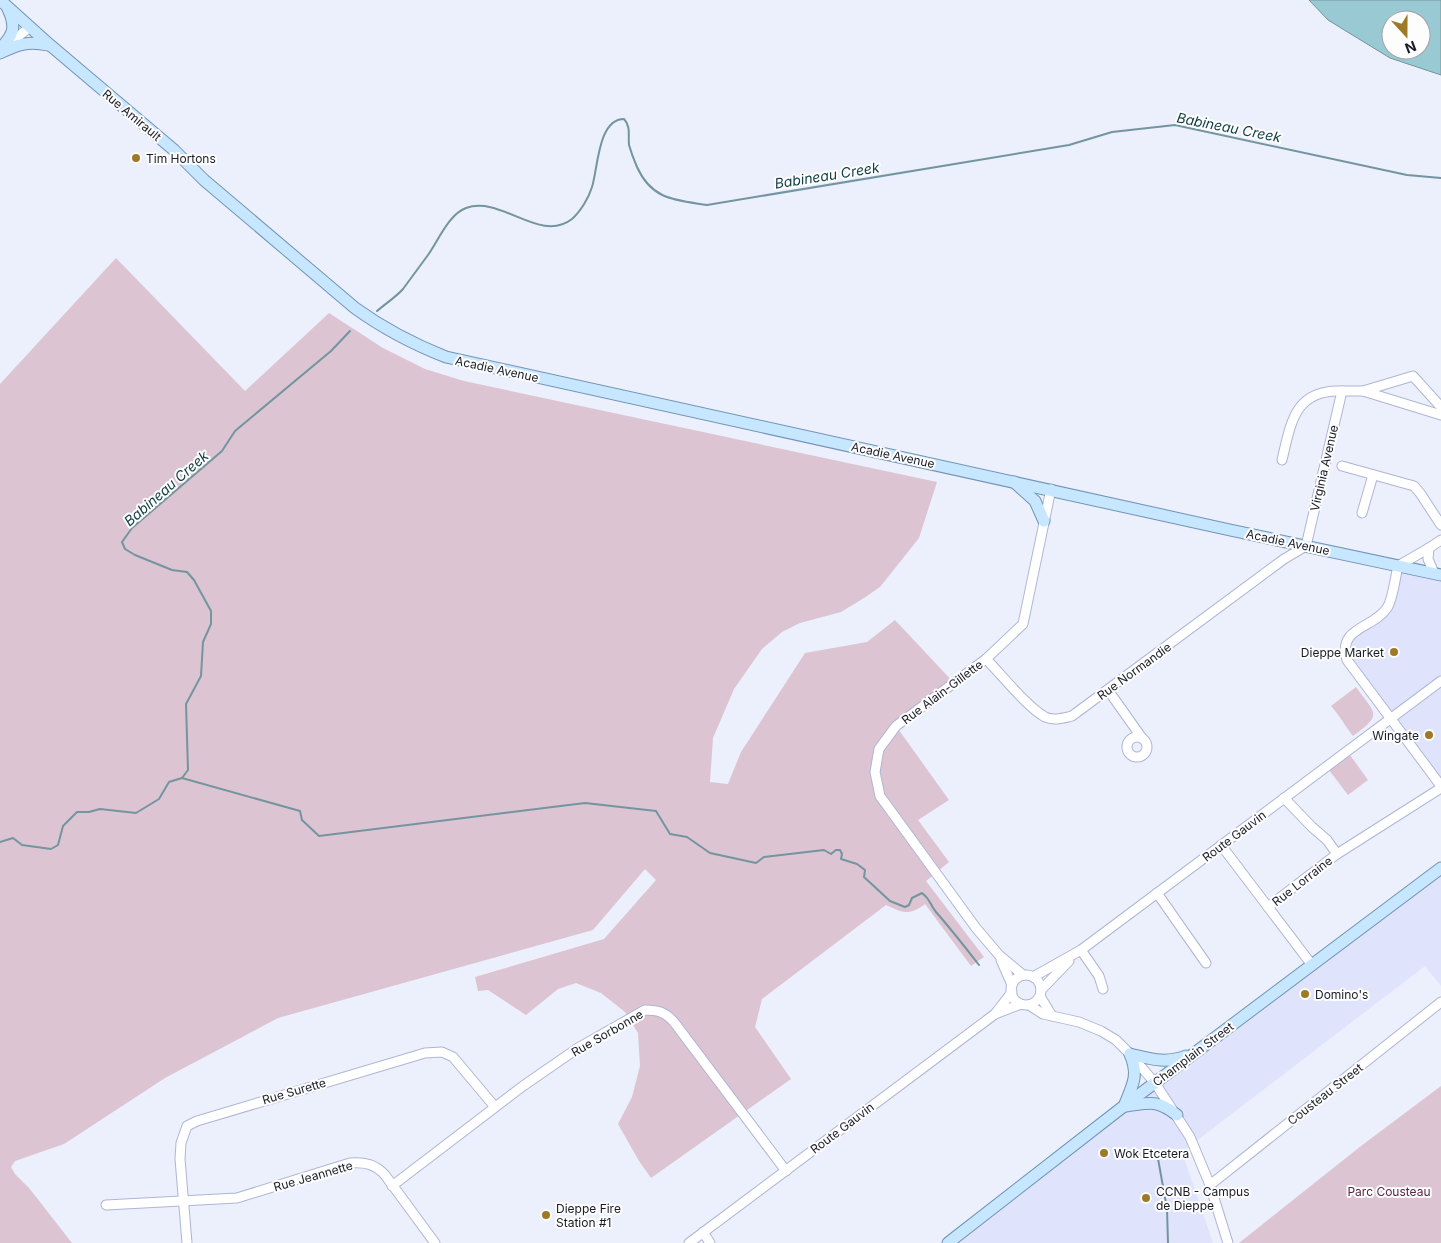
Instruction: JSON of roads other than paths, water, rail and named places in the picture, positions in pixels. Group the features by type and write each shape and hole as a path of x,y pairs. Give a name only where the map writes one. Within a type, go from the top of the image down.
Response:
{"main road":[{"name":"Rue Amirault","path":"3,3 174,150 204,180 355,308"},
{"path":"0,51 10,39 13,30 12,16 3,3"},
{"path":"0,51 26,42 50,45"},
{"name":"Acadie Avenue","path":"355,308 380,326 408,341 446,357 1438,574"},
{"path":"1013,481 1035,501 1044,522"},
{"name":"Champlain Street","path":"948,1243 1124,1106 1441,868"},
{"path":"1130,1054 1157,1060 1174,1060 1194,1053"},
{"path":"1130,1054 1135,1067 1135,1078 1124,1106 1155,1103 1164,1105 1177,1115"}],"street":[{"path":"0,51 30,27"},
{"path":"1282,460 1291,422 1300,408 1310,398 1320,392 1363,391 1413,376 1441,407"},
{"name":"Virginia Avenue","path":"1306,546 1342,391"},
{"path":"1363,391 1441,415"},
{"name":"Virginia Avenue","path":"1342,466 1414,486 1441,525"},
{"path":"1362,513 1373,474"},
{"name":"Rue Alain-Gillette","path":"1023,976 999,955 976,928 880,796 875,772 879,749 896,726 986,659 1023,624 1050,489"},
{"path":"1282,540 1285,546 1284,559"},
{"path":"1337,854 1441,787 1347,660 1344,650 1347,640 1355,631 1388,608 1398,566 1441,540"},
{"name":"Rue Normandie","path":"986,659 1030,705 1046,717 1058,719 1072,716 1284,559 1306,546"},
{"path":"1429,548 1428,559 1438,574"},
{"name":"Route Gauvin","path":"1033,977 1079,951 1441,681"},
{"path":"1108,690 1142,738"},
{"name":"Rue Lorraine","path":"1222,845 1268,908 1337,854 1327,840 1284,798"},
{"path":"1157,893 1206,962"},
{"path":"1268,908 1312,965"},
{"path":"1079,951 1099,976 1103,989"},
{"name":"Route Gauvin","path":"1041,993 1079,951"},
{"name":"Rue Alain-Gillette","path":"999,955 1012,989"},
{"path":"1052,1016 1041,993 1039,982 1033,977 1023,976 1014,981 1012,989 1014,999 1043,1014 1052,1016 1079,1022 1101,1031 1116,1040 1155,1083 1190,1137 1210,1185 1228,1243"},
{"name":"Route Gauvin","path":"995,1014 1012,989"},
{"path":"1025,1004 1038,1000 1041,993"},
{"name":"Cousteau Street","path":"1210,1185 1441,1002"},
{"name":"Route Gauvin","path":"689,1243 995,1014 1025,1004"},
{"name":"Rue Sorbonne","path":"392,1186 495,1107 578,1048 645,1010 656,1010 666,1014 674,1022 786,1171"},
{"name":"Rue Surette","path":"187,1243 181,1143 187,1126 221,1113 425,1053 442,1052 454,1057 495,1107"},
{"name":"Rue Jeannette","path":"106,1205 237,1198 350,1163 365,1162 378,1167 435,1243"},
{"path":"703,1232 710,1243"}],"waterway":[{"name":"Babineau Creek","path":"377,311 403,289 428,255 444,228 454,216 466,208 479,206 493,208 547,226 560,225 572,219 591,191 600,146 604,136 615,121 624,119 628,128 629,145 637,167 650,186 666,196 685,202 707,205 1069,145 1112,132 1175,125 1407,175 1441,178"},
{"name":"Babineau Creek","path":"182,778 188,770 186,704 201,676 203,642 211,624 211,611 194,580 187,572 172,570 135,555 125,549 122,542 132,528 222,451 235,431 331,351 350,331"},
{"path":"0,842 13,838 22,845 51,849 58,845 63,826 77,812 89,812 100,809 136,813 159,799 169,782 182,778 300,811 302,820 319,836 585,803 656,811 670,834 687,837 710,853 756,863 764,857 824,850 831,854 836,850 840,850 842,854 841,859 857,864 865,870 864,877 890,901 905,907 909,905 912,898 922,893 979,965"},
{"path":"1157,1153 1167,1209 1168,1243"}],"place":[{"name":"Tim Hortons","path":"136,158"},
{"name":"Dieppe Market","path":"1394,652"},
{"name":"Wingate","path":"1429,735"},
{"name":"Domino's","path":"1305,994"},
{"name":"Wok Etcetera","path":"1104,1153"},
{"name":"CCNB - Campus de Dieppe","path":"1146,1198"},
{"name":"Dieppe Fire Station #1","path":"546,1215"}],"park label":[{"name":"Parc Cousteau","path":"1389,1191"}]}
